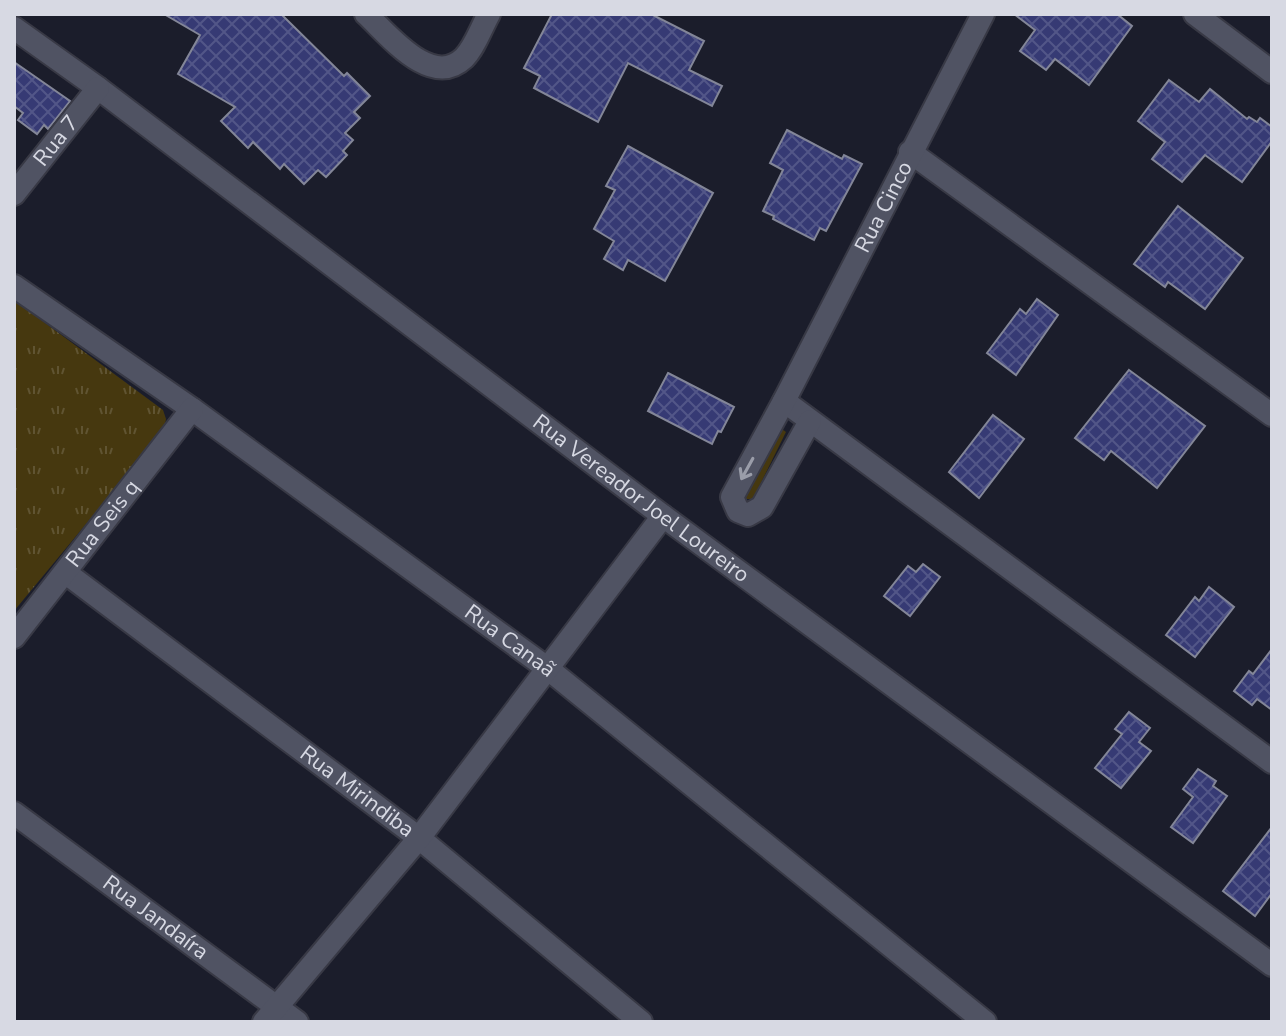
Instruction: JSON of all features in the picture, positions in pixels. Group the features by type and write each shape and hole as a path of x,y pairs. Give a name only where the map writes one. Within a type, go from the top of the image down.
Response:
{"street":[{"path":"366,14 414,58 439,67 453,67 466,55 489,14"},
{"name":"Rua Cinco","path":"810,421 762,507 748,515 738,511 732,497 983,14"},
{"path":"1195,14 1272,72"},
{"name":"Rua Vereador Joel Loureiro","path":"14,28 98,88 663,516 1272,965"},
{"name":"Rua 7","path":"14,194 98,88"},
{"path":"910,152 1272,415"},
{"name":"Rua Canaã","path":"14,286 192,409 547,668 985,1022"},
{"path":"784,401 1272,762"},
{"name":"Rua Seis q","path":"14,637 192,409"},
{"path":"270,1014 419,838 663,516"},
{"name":"Rua Mirindiba","path":"66,573 419,838 641,1022"},
{"name":"Rua Jandaíra","path":"14,813 270,1014 297,1022"}],"green space":[{"path":"14,300 163,410 166,419 164,430 14,611"},
{"path":"782,429 786,432 753,499 746,499 745,495"}],"building":[{"path":"164,14 281,14 344,76 347,73 370,96 354,112 360,118 345,133 353,140 343,151 347,155 326,177 318,170 304,184 284,164 280,169 253,142 248,148 221,121 235,107 178,74 200,35"},
{"path":"552,14 651,14 704,41 689,70 722,86 712,106 628,63 598,122 534,88 540,76 524,68"},
{"path":"1014,14 1117,14 1132,26 1089,85 1055,59 1046,70 1020,51 1035,30"},
{"path":"14,62 70,101 48,129 44,125 37,134 18,120 23,113 14,106"},
{"path":"1169,80 1199,102 1210,89 1247,119 1249,117 1257,122 1260,118 1272,127 1272,141 1242,182 1205,155 1182,182 1152,159 1165,142 1138,121"},
{"path":"787,130 842,159 844,155 862,164 826,231 820,228 814,240 763,211 783,170 770,163"},
{"path":"628,146 713,193 665,281 628,260 623,270 604,259 614,241 594,229 615,190 606,186"},
{"path":"1178,206 1243,258 1205,309 1168,282 1165,287 1134,264"},
{"path":"1037,299 1058,315 1016,375 987,353 1020,309 1026,314"},
{"path":"1129,370 1205,426 1157,488 1111,451 1104,460 1075,438"},
{"path":"668,373 734,407 712,444 648,411"},
{"path":"993,415 1024,439 979,498 949,472"},
{"path":"923,564 940,577 910,616 884,596 908,566 916,572"},
{"path":"1209,587 1234,607 1195,657 1166,635 1195,597 1199,601"},
{"path":"1272,649 1272,710 1257,699 1252,705 1234,691 1249,671 1253,674"},
{"path":"1129,712 1150,728 1139,742 1151,751 1121,788 1095,768 1122,734 1115,729"},
{"path":"1198,769 1216,781 1213,786 1227,796 1193,843 1171,827 1193,797 1183,789"},
{"path":"1272,827 1272,893 1255,916 1223,891"}]}
